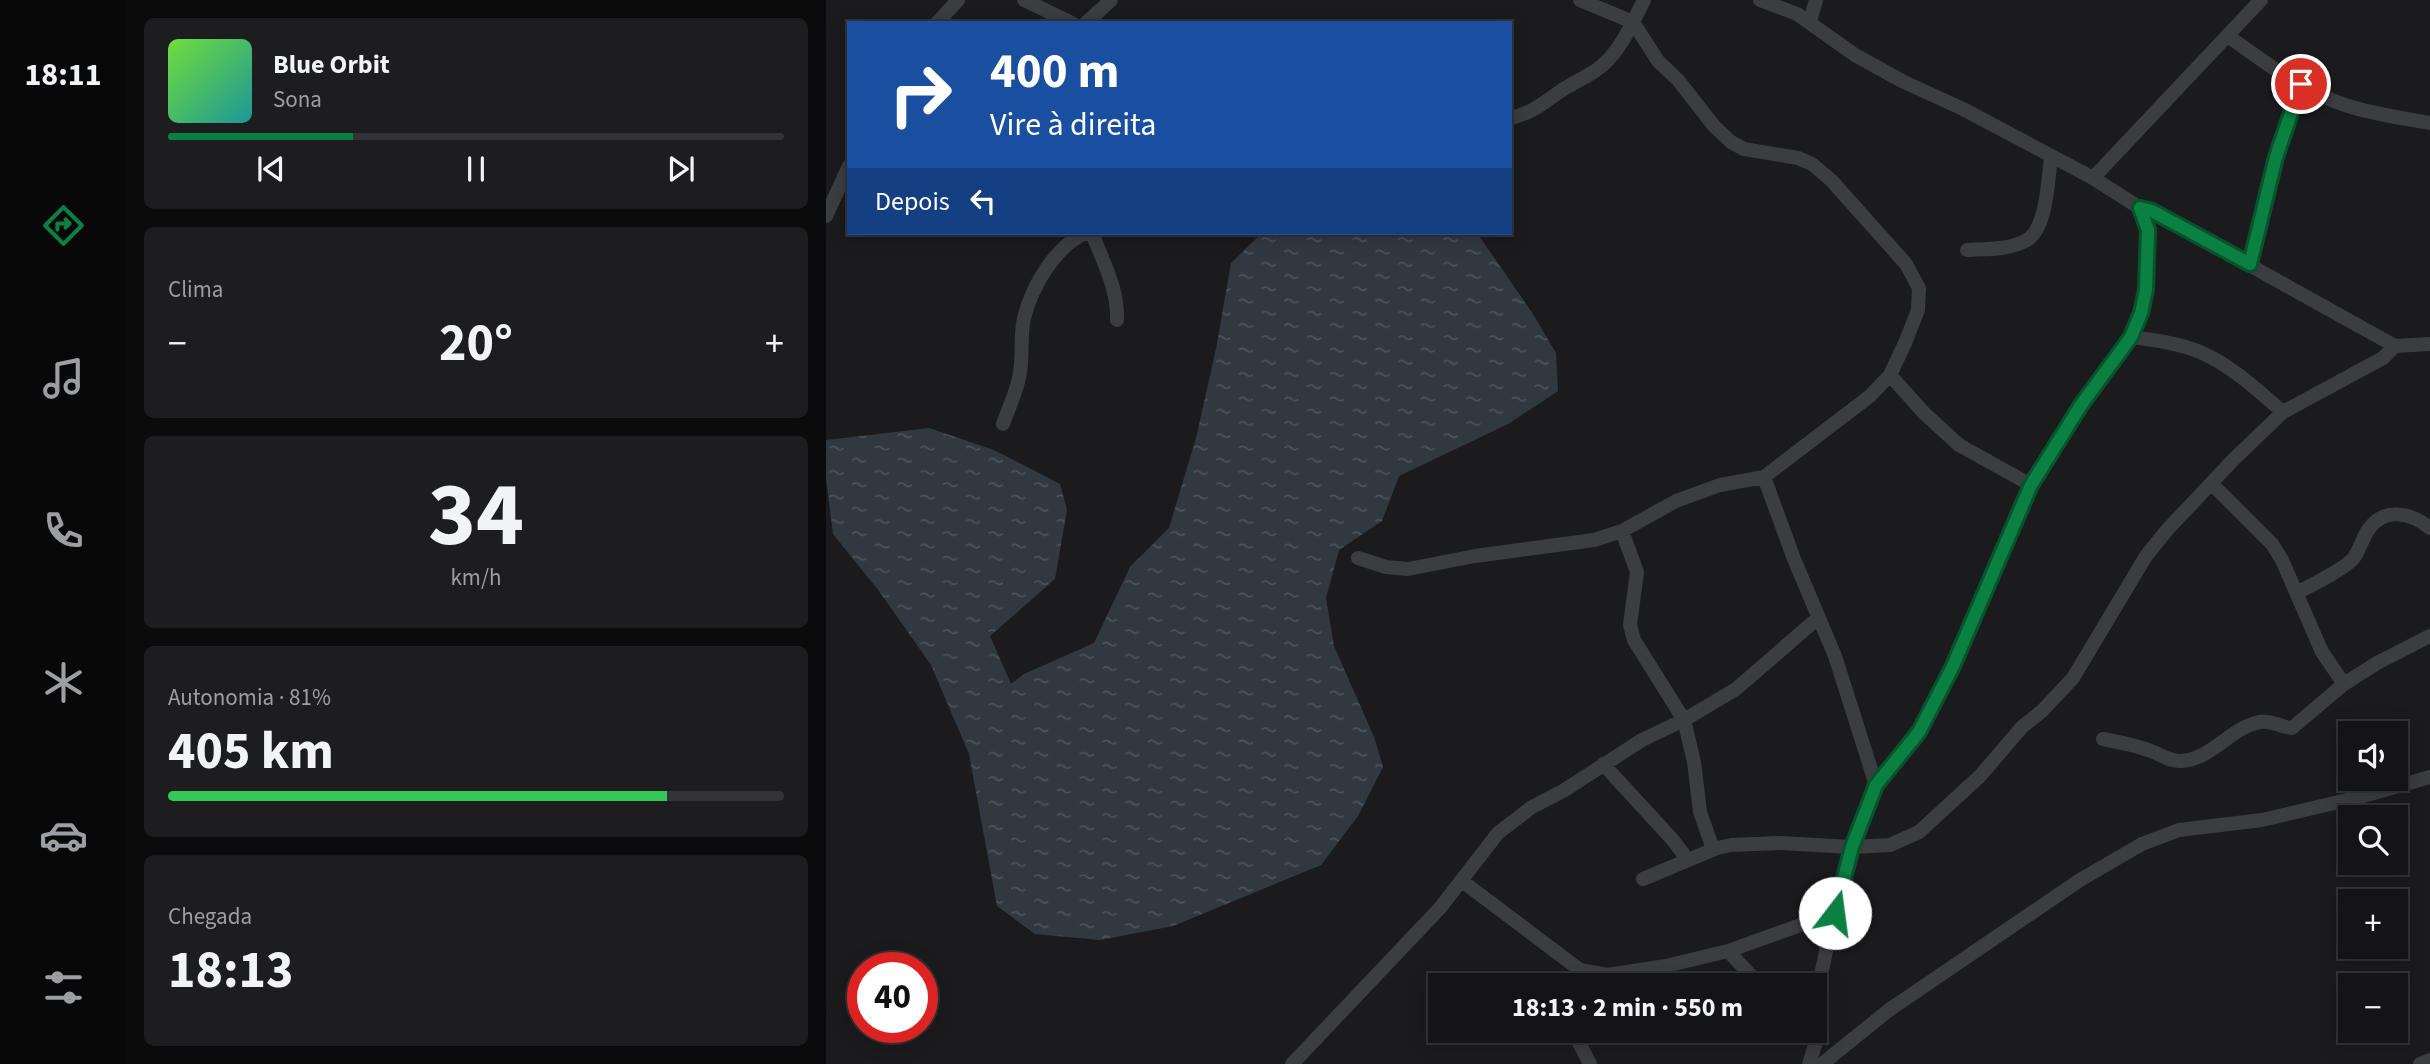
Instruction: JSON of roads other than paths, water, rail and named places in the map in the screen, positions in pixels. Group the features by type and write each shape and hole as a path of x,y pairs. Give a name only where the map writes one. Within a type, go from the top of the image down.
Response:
{"street":[{"path":"939,21 958,0"},
{"path":"1024,0 1068,21"},
{"path":"1088,21 1111,0"},
{"path":"1358,558 1386,567 1408,569 1475,556 1582,542 1622,531 1676,501 1720,485 1765,477 1870,396 1890,376 1918,310 1919,288 1906,264 1831,180 1811,164 1798,158 1744,149 1731,142 1658,61 1633,22 1580,0"},
{"path":"1512,118 1536,109 1602,66 1633,22 1644,0"},
{"path":"1760,0 1810,21 1854,55 2094,178 2140,208 2152,211 2250,264 2395,346 2430,344"},
{"path":"1810,21 1815,0"},
{"path":"2094,178 2261,0"},
{"path":"2228,36 2301,84 2344,105 2430,123"},
{"path":"2250,264 2276,157 2301,84"},
{"path":"1967,250 1997,249 2026,241 2035,233 2041,222 2051,157"},
{"path":"826,216 847,170"},
{"path":"1822,973 1852,847 1876,785 1919,732 1953,666 2031,485 2081,405 2131,337 2141,313 2146,290 2148,230 2140,208"},
{"path":"1003,424 1020,374 1024,320 1030,300 1043,275 1061,251 1074,238 1081,235"},
{"path":"1093,235 1114,285 1117,320"},
{"path":"2131,337 2163,341 2215,359 2283,412"},
{"path":"1643,879 1713,849 1731,845 1890,845 1919,832 1980,776 2022,727 2073,678 2146,556 2212,484 2283,412 2383,358 2395,346"},
{"path":"1890,376 1924,413 1959,445 2031,485"},
{"path":"1765,477 1838,664 1876,785"},
{"path":"2212,484 2272,544 2282,560 2322,652 2344,684"},
{"path":"2297,593 2353,558 2376,519 2400,513 2430,528"},
{"path":"1622,531 1637,572 1630,625 1634,639 1684,720 1694,762 1700,812 1713,849"},
{"path":"1292,1064 1407,944 1462,881 1498,833 1532,807 1563,791 1642,740 1736,690 1818,618"},
{"path":"2103,739 2125,742 2173,761 2185,761 2208,751 2246,727 2261,722 2273,722 2292,728 2344,684 2376,663 2430,636"},
{"path":"1603,764 1688,860"},
{"path":"1822,1064 1889,1010 2080,880 2143,844 2179,830 2262,820 2430,777"},
{"path":"1462,881 1580,970 1607,975 1666,966 1728,951 1835,913"},
{"path":"1728,951 1749,973"},
{"path":"1579,1043 1590,1064"},
{"path":"1809,1064 1814,1043"},
{"path":"2420,1064 2430,1060"}],"water":[{"path":"1260,235 1478,235 1531,311 1556,353 1558,391 1508,424 1399,476 1382,521 1339,550 1326,598 1334,646 1374,737 1383,767 1358,816 1321,865 1173,926 1100,940 1035,934 997,906 969,754 931,665 879,591 833,534 826,478 826,440 929,428 994,450 1060,484 1067,510 1055,579 990,636 1011,684 1024,674 1094,643 1130,567 1169,528 1196,438 1216,349 1231,263"}]}
